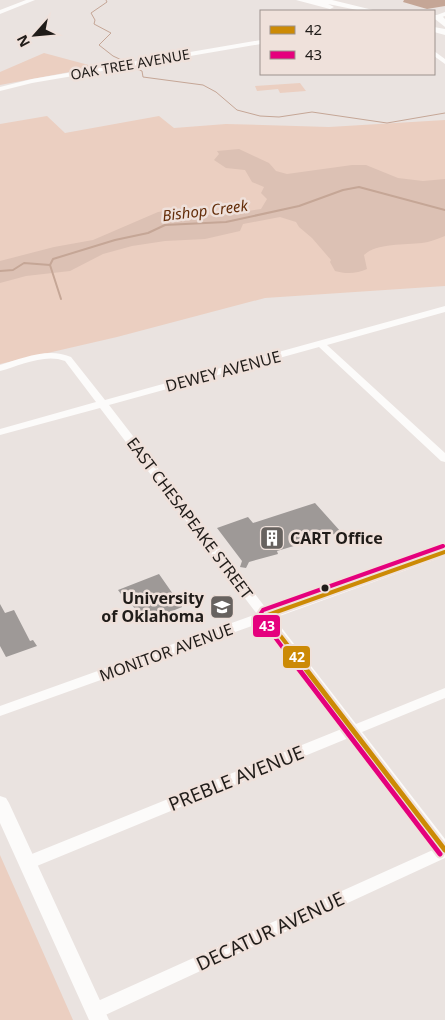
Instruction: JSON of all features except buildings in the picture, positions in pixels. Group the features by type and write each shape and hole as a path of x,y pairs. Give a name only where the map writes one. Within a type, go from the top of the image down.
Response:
{"highway":[{"path":"300,0 347,10"},
{"path":"320,0 367,10"},
{"path":"438,18 445,25"}],"main road":[{"path":"0,10 20,0"},
{"path":"0,10 32,0"},
{"path":"0,803 97,1016"}],"street":[{"name":"OAK TREE AVENUE","path":"0,89 32,81 260,42"},
{"path":"435,54 445,62"},
{"name":"DEWEY AVENUE","path":"0,432 445,309"},
{"path":"321,344 445,459"},
{"name":"EAST CHESAPEAKE STREET","path":"0,368 42,357 61,356 68,359 445,850"},
{"name":"MONITOR AVENUE","path":"0,711 445,552"},
{"name":"PREBLE AVENUE","path":"27,863 445,693"},
{"name":"DECATUR AVENUE","path":"97,1016 445,850"}],"shaded area":[{"path":"404,0 445,0 445,6 427,9 403,2"},
{"path":"44,53 96,67 0,85 0,72"},
{"path":"300,83 306,91 280,93 278,89 257,91 255,86"},
{"path":"47,116 65,133 159,116 174,128 226,124 329,127 445,120 445,286 265,298 117,337 0,364 0,124"},
{"path":"239,149 269,163 276,171 287,174 352,165 366,165 398,178 423,181 445,179 445,236 425,243 376,248 364,255 367,269 355,273 343,273 335,271 330,262 331,260 296,222 280,217 243,224 240,231 205,239 165,241 132,246 103,254 70,271 26,276 0,283 0,261 54,247 93,240 158,212 186,207 207,215 217,216 261,209 267,199 261,193 264,187 252,182 245,170 226,168 214,160 219,154 217,151"},
{"path":"0,855 73,1020 0,1020"}],"waterway":[{"path":"106,0 107,2 91,13 95,20 94,24 111,33 99,45 113,56 126,62"},
{"path":"131,67 142,71 143,77 203,85 216,92 237,110 260,116 279,117 312,112 387,123 445,113"},
{"name":"Bishop Creek","path":"50,265 53,259 115,240 148,233 165,225 226,222 299,206 343,190 359,187 445,210"},
{"name":"Bishop Creek","path":"0,271 13,270 24,263 50,265"},
{"path":"50,265 61,299"}],"transit line":[{"name":"43","path":"440,854 259,616 263,610 443,546"},
{"name":"42","path":"445,552 265,616 445,850"}],"place":[{"name":"CART Office","path":"272,538"},
{"name":"University of Oklahoma","path":"222,607"}]}
